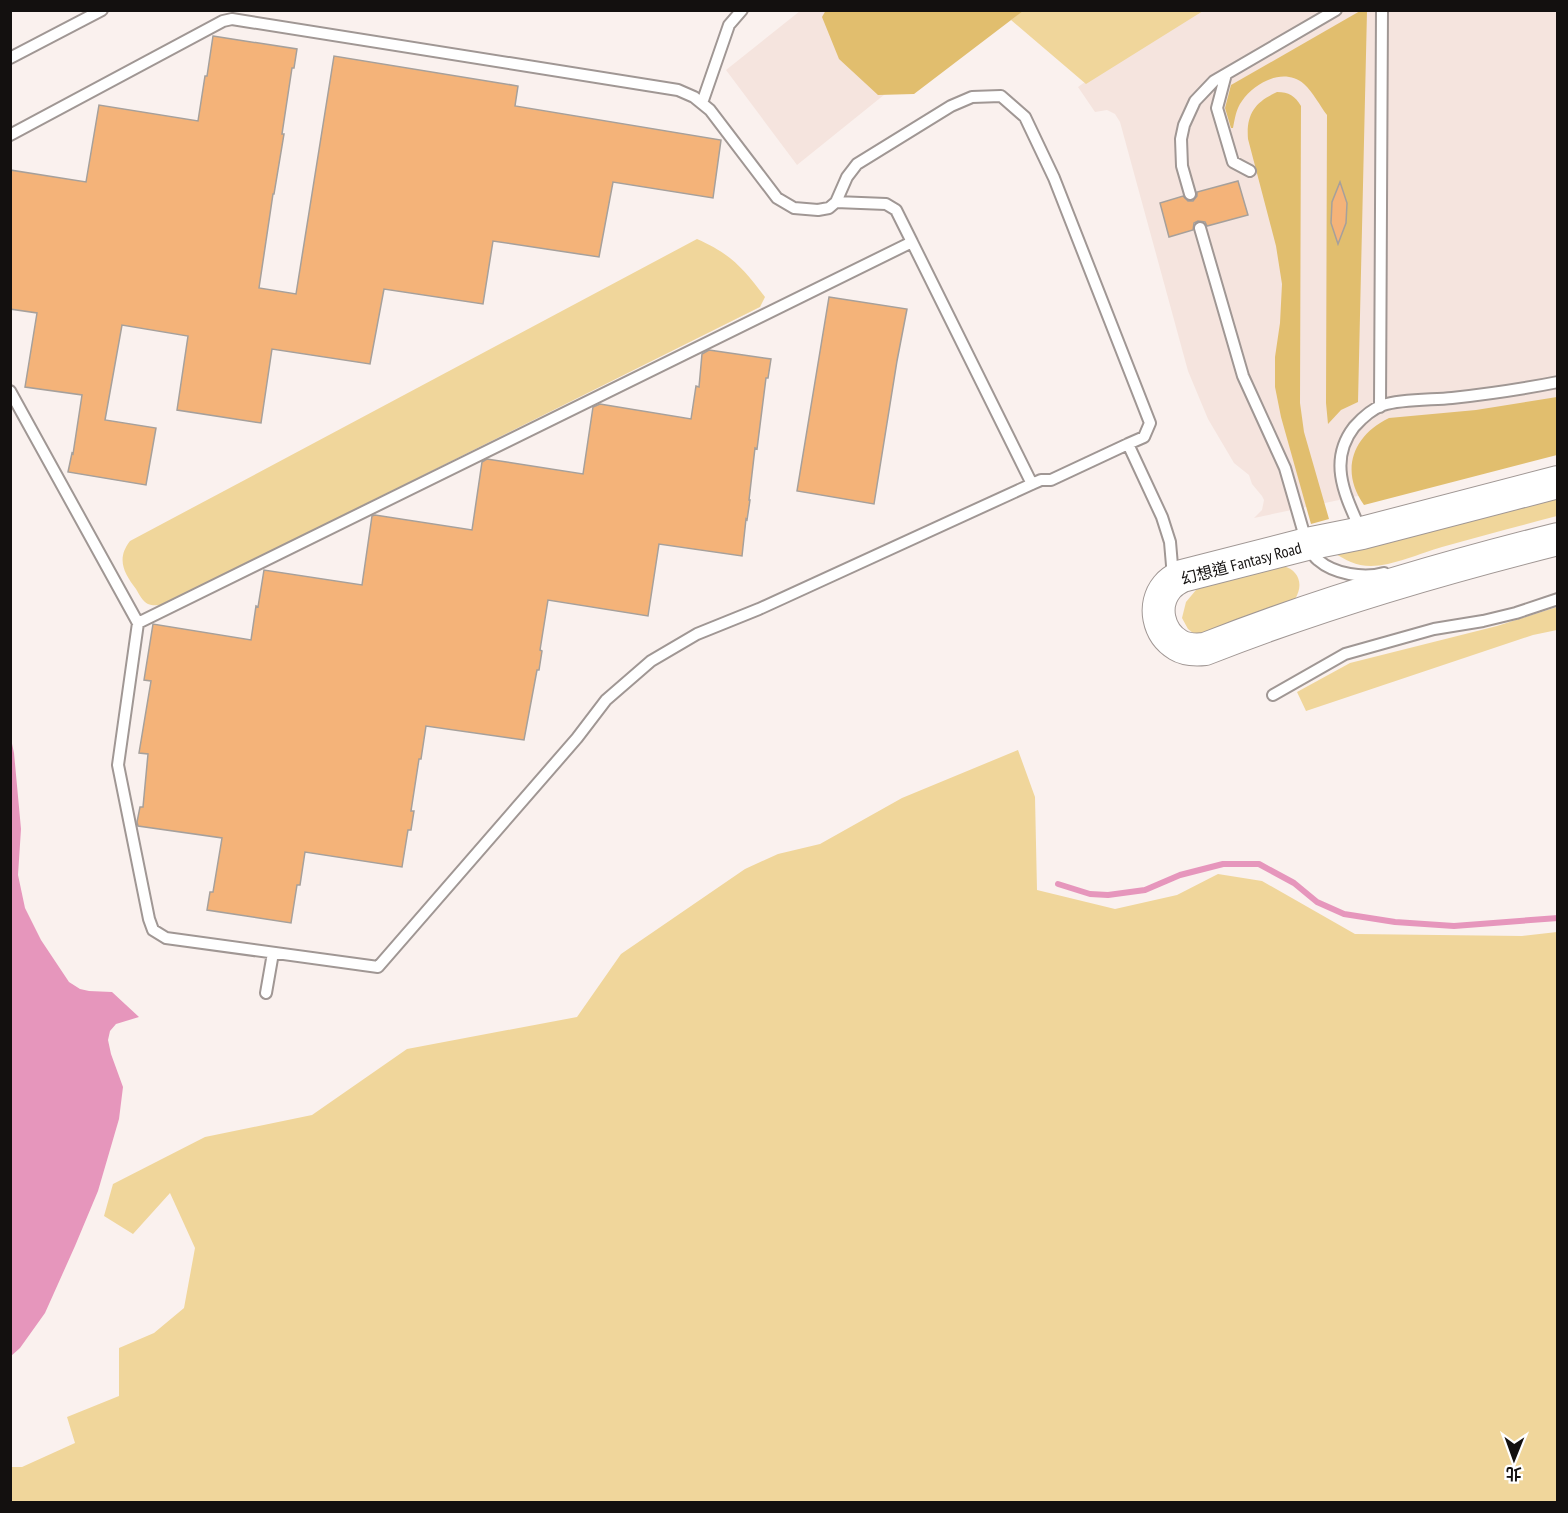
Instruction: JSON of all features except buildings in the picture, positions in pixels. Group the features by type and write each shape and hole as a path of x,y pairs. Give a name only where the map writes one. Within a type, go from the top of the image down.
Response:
{"main road":[{"name":"幻想道 Fantasy Road","path":"1557,482 1191,573 1174,580 1167,587 1162,595 1158,614 1164,632 1170,639 1178,645 1205,650 1289,618 1368,592 1557,539"}],"lane":[{"path":"10,58 102,10"},
{"path":"702,103 729,25 742,10"},
{"path":"1190,194 1182,166 1181,139 1192,107 1204,90 1226,74 1336,10"},
{"path":"1380,407 1382,10"},
{"path":"10,391 138,623 118,765 153,930 166,938 378,967 577,738 606,700 651,661 697,634 759,609 1041,480 1051,480 1144,437 1150,423 1054,178 1024,117 1001,96 972,97 951,106 857,164 847,177 836,202 829,208 818,210 794,208 777,198 710,110 694,97 678,90 232,19 222,21 11,134"},
{"path":"1226,74 1217,108 1233,162 1250,171"},
{"path":"836,202 886,204 896,210 1032,484"},
{"path":"1200,228 1243,376 1285,468 1307,544 1318,560 1336,570 1364,575 1389,571"},
{"path":"138,623 912,242"},
{"path":"1362,532 1344,492 1340,471 1343,449 1352,430 1367,414 1385,405 1498,392 1557,382"},
{"path":"1128,444 1170,542 1174,580"},
{"path":"1273,695 1346,654 1434,629 1516,613 1557,599"},
{"path":"266,993 273,952"}],"shaded area":[{"path":"826,10 1023,11 914,94 878,95 839,59 822,17"},
{"path":"1023,10 1203,11 1086,84 1011,20"},
{"path":"800,11 994,11 936,53 797,165 726,70"},
{"path":"1183,11 1557,11 1557,404 1391,489 1254,518 1262,510 1264,500 1252,484 1249,475 1234,463 1208,419 1188,371 1120,122 1115,114 1107,110 1095,112 1078,87"},
{"path":"1360,11 1367,11 1358,402 1341,410 1328,424 1326,403 1327,115 1304,84 1288,77 1270,79 1254,88 1238,107 1233,128 1231,128 1225,108 1231,85"},
{"path":"1277,92 1291,95 1301,106 1300,403 1304,432 1329,519 1311,524 1281,417 1275,387 1275,357 1282,284 1276,246 1248,139 1250,116 1263,100"},
{"path":"697,239 728,256 743,270 765,297 760,307 163,605 146,603 125,572 123,554 130,541"},
{"path":"1557,397 1557,455 1364,505 1357,492 1352,467 1359,444 1366,434 1389,418 1476,410"},
{"path":"1557,493 1557,516 1456,543 1397,562 1366,566 1351,562 1333,552"},
{"path":"1283,566 1293,571 1298,579 1299,588 1295,599 1199,635 1188,629 1182,618 1186,602 1202,586"},
{"path":"1557,607 1557,630 1533,635 1306,711 1297,692 1350,663 1497,626"},
{"path":"11,739 21,829 18,875 25,908 41,940 69,982 80,989 112,992 139,1017 116,1024 110,1031 108,1040 111,1054 123,1087 119,1119 98,1191 45,1313 20,1348 11,1356"},
{"path":"1018,750 1035,797 1037,890 1115,909 1177,895 1218,874 1262,881 1355,934 1522,936 1557,932 1557,1502 11,1502 11,1467 22,1467 75,1443 67,1417 119,1396 119,1348 154,1333 184,1308 195,1248 170,1193 133,1234 104,1216 113,1184 205,1137 312,1115 407,1049 577,1017 621,954 745,869 778,854 820,844 902,798"}],"waterway":[{"path":"1058,884 1090,894 1108,895 1145,890 1180,875 1223,864 1259,864 1294,883 1317,902 1344,914 1395,922 1454,926 1558,918"}]}
